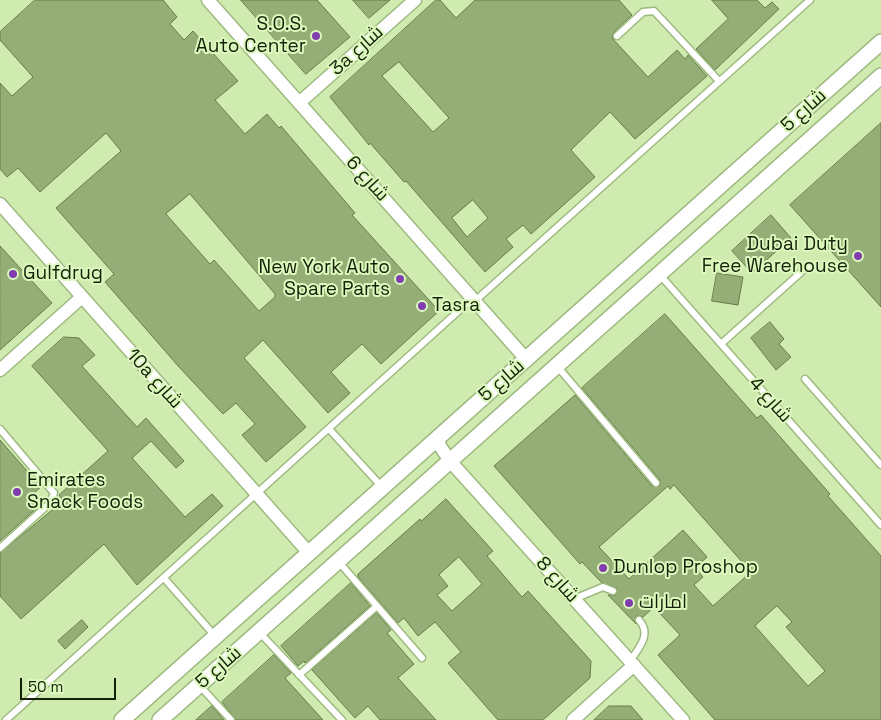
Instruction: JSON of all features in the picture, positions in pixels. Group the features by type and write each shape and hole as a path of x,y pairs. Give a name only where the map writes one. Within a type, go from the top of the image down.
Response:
{"street":[{"name":"شارع 6","path":"208,0 526,359"},
{"name":"3a شارع","path":"299,103 415,0"},
{"name":"شارع 5","path":"122,720 881,42"},
{"name":"شارع 5","path":"160,720 881,76"},
{"name":"10a شارع","path":"0,204 309,553"},
{"path":"0,370 82,297"},
{"name":"شارع 8","path":"438,437 440,446 450,461 683,720"},
{"path":"573,720 632,663"}],"lane":[{"path":"8,719 810,0"},
{"path":"618,36 643,12 654,11 719,81"},
{"path":"721,344 808,266"},
{"name":"شارع 4","path":"660,275 881,525"},
{"path":"558,366 656,483"},
{"path":"805,379 881,464"},
{"path":"0,429 54,493 50,503 0,548"},
{"path":"330,430 382,488"},
{"path":"338,561 422,658"},
{"path":"164,578 215,636"},
{"path":"574,599 603,587 613,591"},
{"path":"300,675 377,606"},
{"path":"632,663 645,637 644,626 639,620"},
{"path":"260,632 342,720"},
{"path":"199,685 231,720"}],"building":[{"path":"35,0 163,0 177,17 170,24 184,40 193,31 238,81 215,100 245,134 267,114 279,128 281,126 355,213 352,215 439,311 381,364 362,344 331,372 350,393 328,413 263,340 244,358 306,427 266,462 242,435 255,424 236,403 223,414 179,367 105,282 114,274 56,208 121,151 106,133 40,192 18,168 7,177 0,169 0,83 12,96 33,77 0,40 0,32","holes":["190,194 275,294 275,297 259,311 214,260 210,264 166,214"]},
{"path":"241,0 317,0 350,37 306,74"},
{"path":"353,0 390,0 369,18"},
{"path":"436,0 440,0 456,18 475,0 619,0 632,15 614,32 612,38 648,77 677,50 685,59 688,55 707,76 635,139 610,112 571,150 595,177 531,234 523,225 506,239 513,247 485,272 406,181 404,182 370,143 369,145 330,97","holes":["399,62 449,118 433,132 382,76","473,200 488,218 467,237 452,218"]},
{"path":"712,0 757,0 765,8 772,2 779,9 715,70 696,49 728,19"},
{"name":"Dubai Duty Free Warehouse","path":"881,123 881,307 790,205"},
{"path":"771,215 791,238 752,273 732,251"},
{"name":"Gulfdrug","path":"0,246 52,303 0,350"},
{"path":"717,273 743,277 738,305 712,301"},
{"path":"665,314 757,418 761,415 881,556 881,720 715,720 658,655 680,635 654,607 643,617 636,616 636,624 608,595 616,595 617,588 601,582 582,562 580,564 494,466 575,395 652,486 660,486 660,480 582,388","holes":["674,485 751,572 713,606 694,585 703,577 695,568 707,557 683,530 629,579 599,547 668,486 670,489","777,606 792,622 786,627 825,671 808,686 755,626"]},
{"path":"770,322 784,339 779,344 791,357 776,370 751,338"},
{"path":"64,337 79,338 95,355 82,366 137,427 146,418 184,461 176,468 151,441 132,458 185,517 212,494 223,506 137,585 104,544 21,619 0,596 0,553 63,501 59,495 108,451 32,366"},
{"name":"Emirates Snack Foods","path":"0,440 41,487 29,497 38,507 0,541"},
{"path":"446,499 493,551 487,556 522,597 528,591 591,661 590,678 543,720 498,720 448,663 461,652 435,622 418,636 404,618 398,623 358,577 358,574 420,519 421,521","holes":["459,557 482,584 452,611 437,595 448,586 439,575"]},
{"path":"351,583 370,606 305,663 304,661 298,666 281,646"},
{"path":"377,613 391,630 387,633 414,664 398,678 436,720 380,720 368,706 355,718 312,670"},
{"path":"82,620 88,627 65,649 58,641"},
{"path":"274,655 291,673 285,678 323,720 236,720 222,702"},
{"path":"212,706 224,720 196,720"},
{"path":"609,706 631,706 643,720 594,720"}],"place":[{"name":"S.O.S. Auto Center","path":"316,36"},
{"name":"Dubai Duty Free Warehouse","path":"858,256"},
{"name":"Gulfdrug","path":"13,274"},
{"name":"New York Auto Spare Parts","path":"400,279"},
{"name":"Tasra","path":"422,306"},
{"name":"Emirates Snack Foods","path":"17,492"},
{"name":"Dunlop Proshop","path":"603,568"},
{"name":"امارات","path":"629,603"}]}
